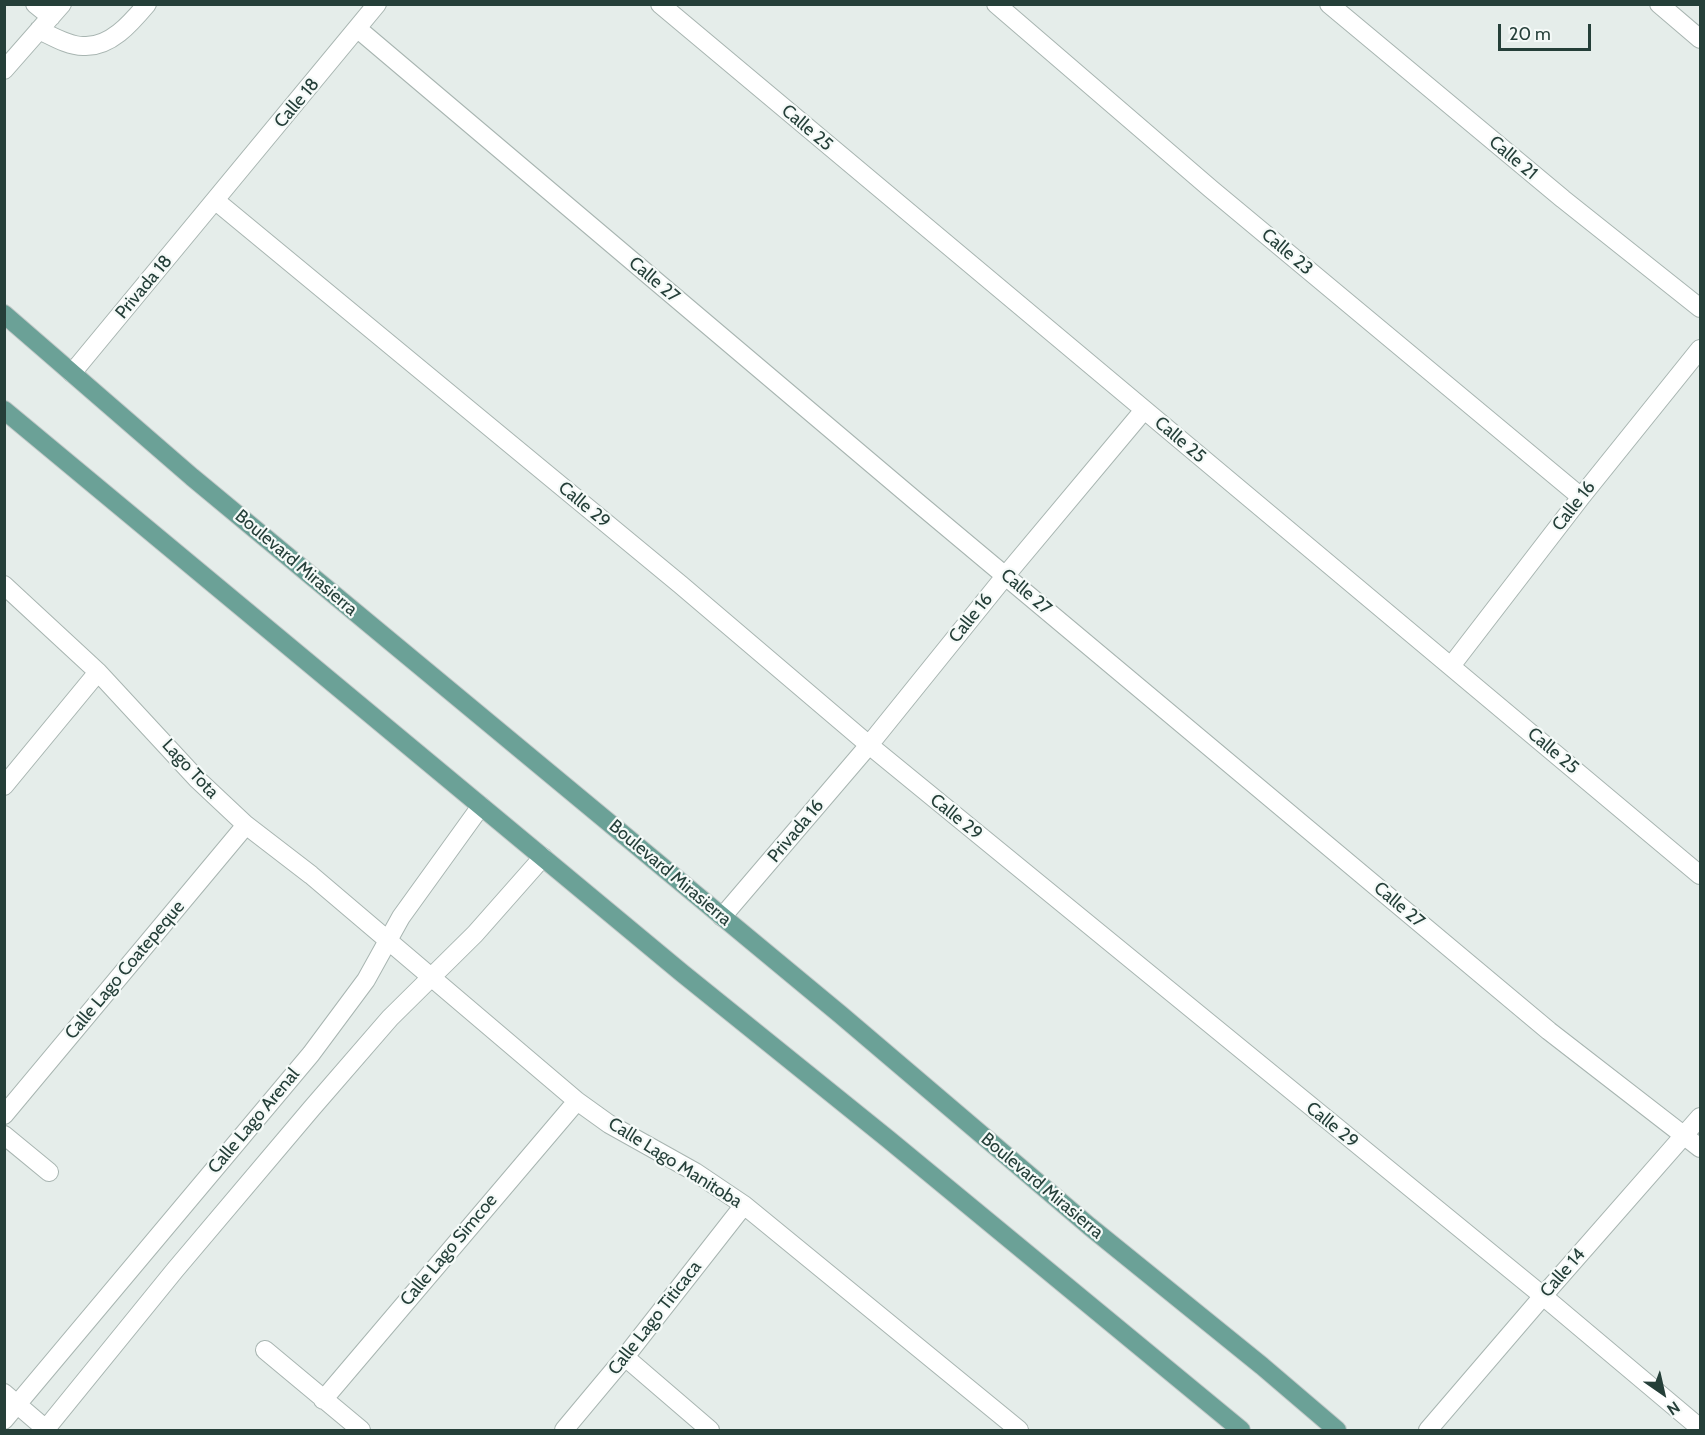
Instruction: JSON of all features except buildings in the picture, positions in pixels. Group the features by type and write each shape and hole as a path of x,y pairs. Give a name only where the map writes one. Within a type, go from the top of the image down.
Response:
{"main road":[{"name":"Boulevard Mirasierra","path":"4,314 192,477 841,1015 1089,1226 1262,1366 1336,1431"},
{"path":"4,410 682,973 888,1139 1241,1431"}],"street":[{"path":"35,4 82,46 97,45 108,40 124,29 147,4"},
{"name":"Calle 18","path":"216,201 378,4"},
{"name":"Calle 25","path":"660,4 1701,875"},
{"name":"Calle 23","path":"996,4 1220,196 1581,497"},
{"name":"Calle 21","path":"1329,4 1563,199 1701,308"},
{"path":"1659,4 1701,39"},
{"path":"7,64 51,17"},
{"name":"Calle 27","path":"358,29 1540,1023 1701,1148"},
{"name":"Privada 18","path":"72,373 216,201"},
{"name":"Calle 29","path":"216,201 681,585 869,745 1701,1428"},
{"name":"Calle 16","path":"1451,666 1581,497 1701,349"},
{"name":"Calle 16","path":"869,745 1005,575 1144,410"},
{"name":"Lago Tota","path":"4,585 98,672 197,779 246,825 311,875 387,940"},
{"path":"4,786 98,672"},
{"name":"Privada 16","path":"722,917 869,745"},
{"name":"Calle Lago Arenal","path":"4,1420 11,1398 311,1054 366,980 387,940 407,909 481,806"},
{"name":"Calle Lago Coatepeque","path":"4,1115 246,825"},
{"name":"Calle Lago Arenal","path":"46,1430 175,1270 390,1018 475,934 543,857"},
{"name":"Calle Lago Manitoba","path":"387,940 429,978 577,1101 609,1124 694,1172 744,1205 1019,1431"},
{"name":"Calle Lago Simcoe","path":"323,1400 577,1101"},
{"name":"Calle 14","path":"1428,1431 1701,1117"},
{"path":"4,1135 49,1172"},
{"name":"Calle Lago Titicaca","path":"564,1431 744,1205"},
{"path":"265,1350 361,1431"},
{"path":"625,1357 710,1431"},
{"path":"11,1398 46,1430"}]}
